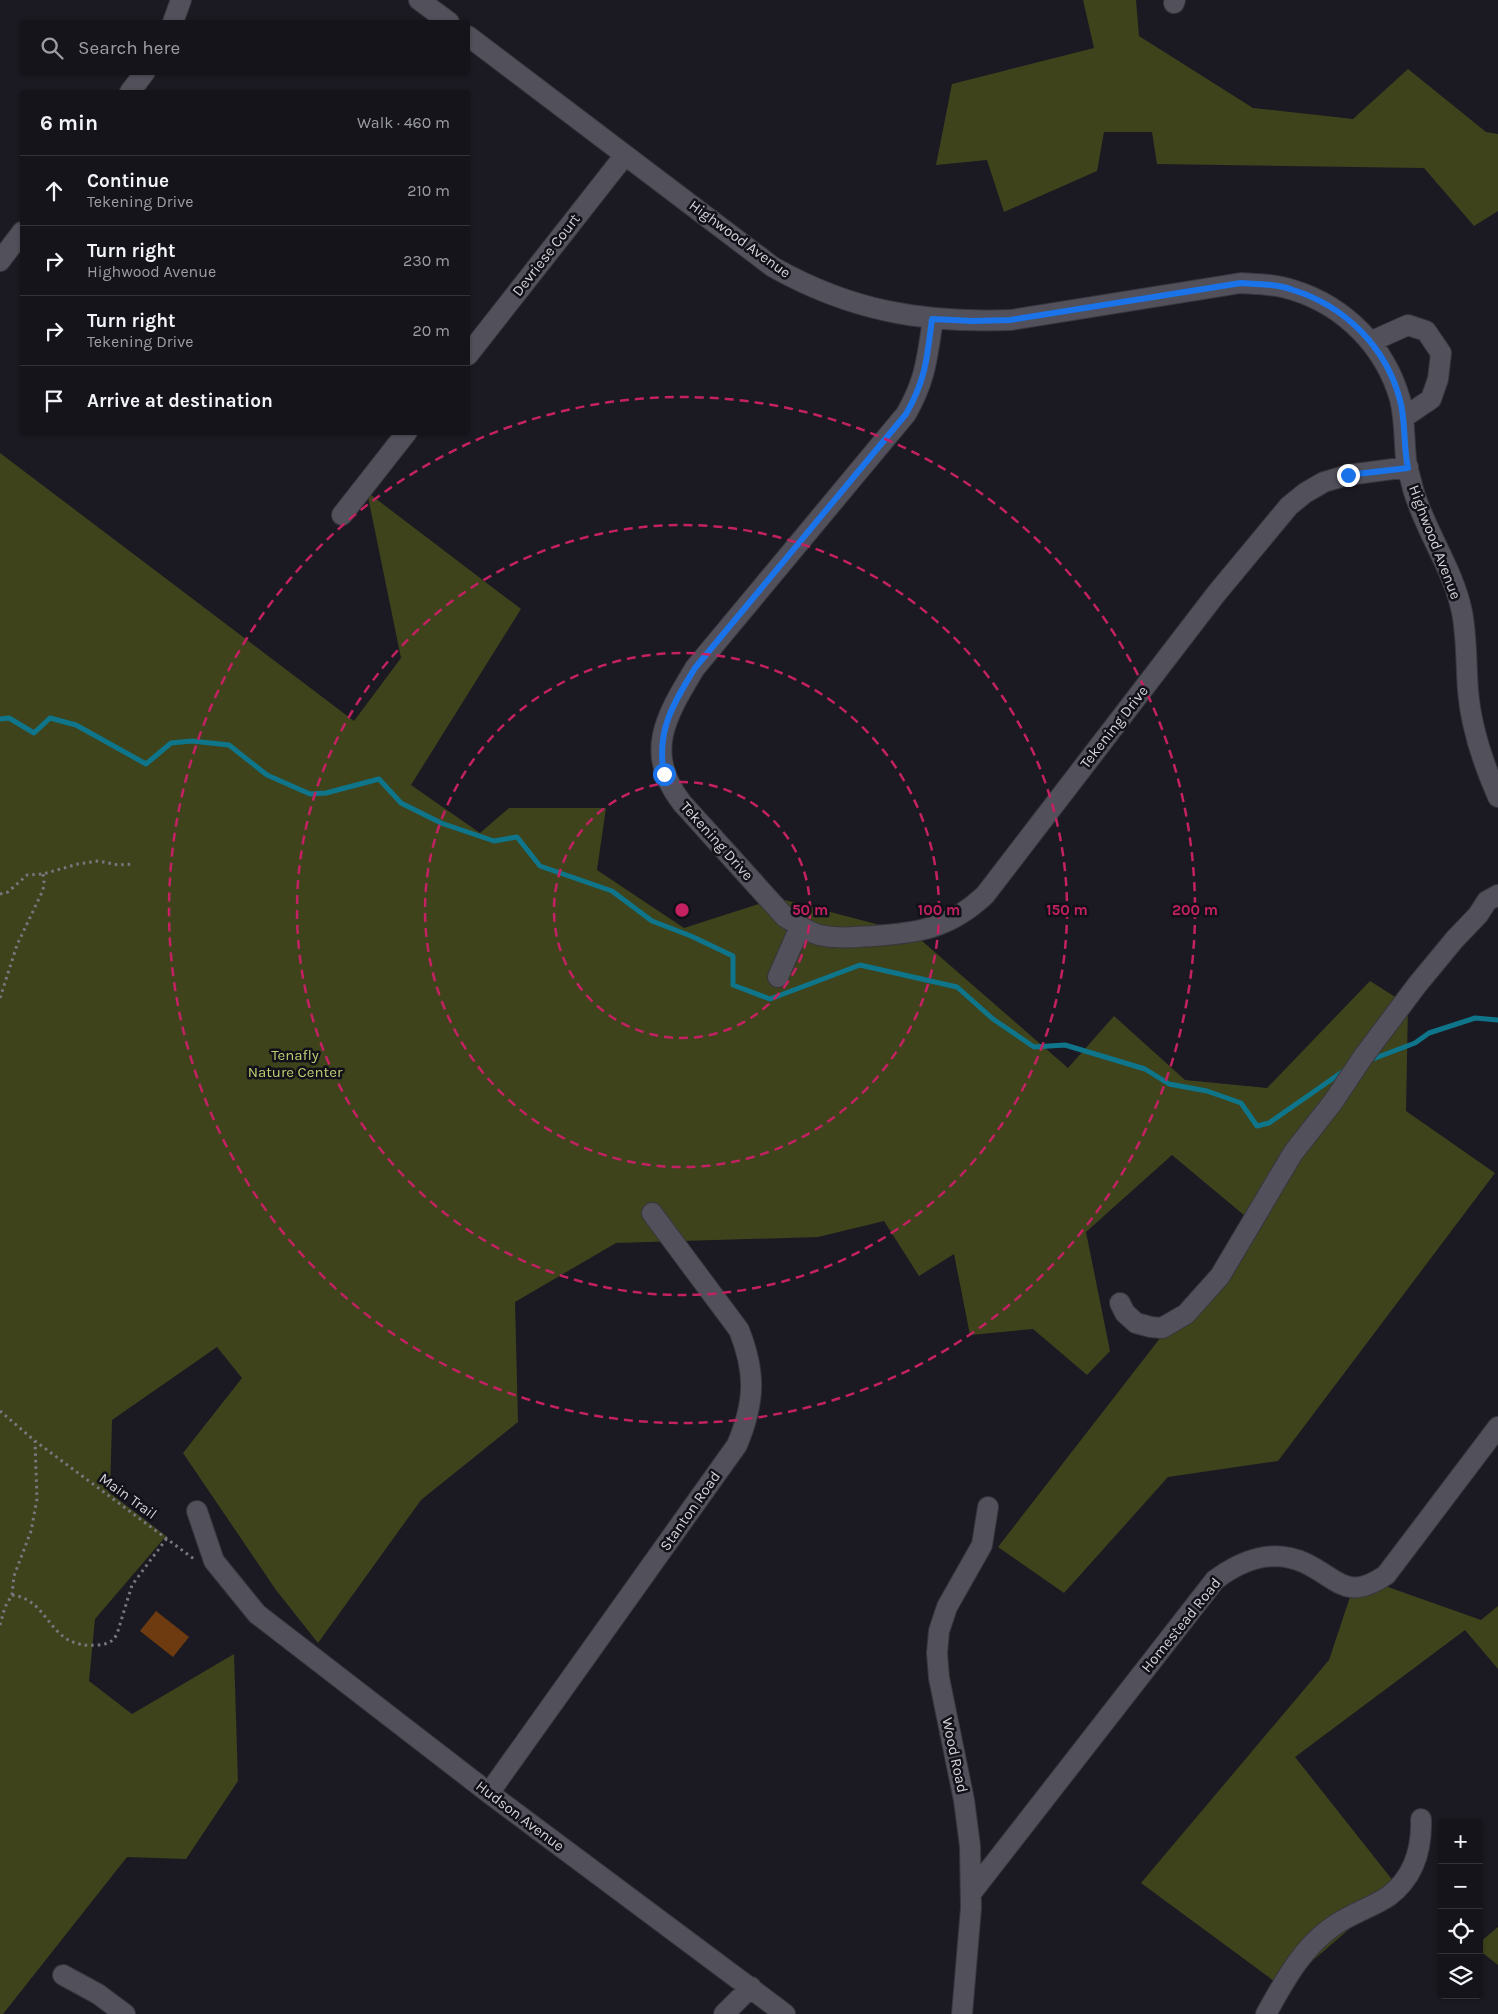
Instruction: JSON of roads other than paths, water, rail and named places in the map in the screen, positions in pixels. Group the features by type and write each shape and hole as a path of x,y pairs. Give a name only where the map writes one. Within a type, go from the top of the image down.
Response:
{"street":[{"path":"174,20 181,0"},
{"path":"419,0 446,20"},
{"name":"Highwood Avenue","path":"470,38 773,267 802,283 862,306 932,319 1010,320 1241,283 1265,284 1292,289 1318,299 1339,312 1360,329 1377,350 1392,377 1400,400 1408,468 1418,505 1451,577 1461,611 1466,642 1468,692 1474,728 1482,758 1498,796"},
{"path":"132,90 143,75"},
{"name":"Devriese Court","path":"470,352 625,155"},
{"path":"0,261 20,235"},
{"name":"Tekening Drive","path":"932,319 925,371 918,393 906,414 695,668 678,696 667,721 662,740 661,756 664,774 671,790 682,804 785,917 800,927 818,934 839,938 911,933 935,927 978,902 1216,594 1289,506 1305,493 1324,482 1348,475 1408,468"},
{"path":"1370,342 1408,325 1426,331 1441,353 1438,379 1431,399 1403,418"},
{"path":"342,515 405,435"},
{"path":"1120,1303 1125,1313 1136,1323 1151,1327 1162,1328 1186,1314 1220,1276 1294,1153 1334,1102 1363,1057 1417,985 1478,915 1487,901 1498,895"},
{"path":"778,977 800,927"},
{"name":"Stanton Road","path":"488,1793 737,1445 747,1422 752,1397 752,1376 748,1351 739,1330 652,1213"},
{"name":"Homestead Road","path":"972,1892 1215,1580 1231,1568 1247,1560 1267,1556 1285,1557 1304,1562 1333,1582 1346,1586 1360,1587 1374,1583 1386,1575 1498,1427"},
{"name":"Wood Road","path":"962,2014 972,1892 970,1846 964,1800 938,1678 937,1653 939,1631 947,1607 982,1545 988,1507"},
{"name":"Hudson Avenue","path":"197,1511 214,1561 257,1614 488,1793 785,2014"},
{"path":"1266,2014 1290,1971 1307,1949 1332,1927 1388,1896 1402,1883 1412,1869 1419,1852 1422,1836 1421,1819"},
{"path":"62,1975 98,1994 125,2014"},
{"path":"724,2014 751,1988"}],"waterway":[{"path":"0,719 9,718 34,733 50,718 76,725 146,764 171,743 192,741 229,745 267,775 310,794 326,793 379,779 401,803 441,823 494,841 517,837 540,866 612,891 652,921 691,936 733,956 733,985 770,999 860,965 957,987 993,1019 1034,1047 1065,1045 1145,1069 1169,1084 1207,1091 1241,1103 1257,1126 1269,1123 1345,1070"},
{"path":"1370,1060 1415,1043 1429,1033 1475,1018 1498,1020"}],"park label":[{"name":"Tenafly Nature Center","path":"295,1064"}]}
